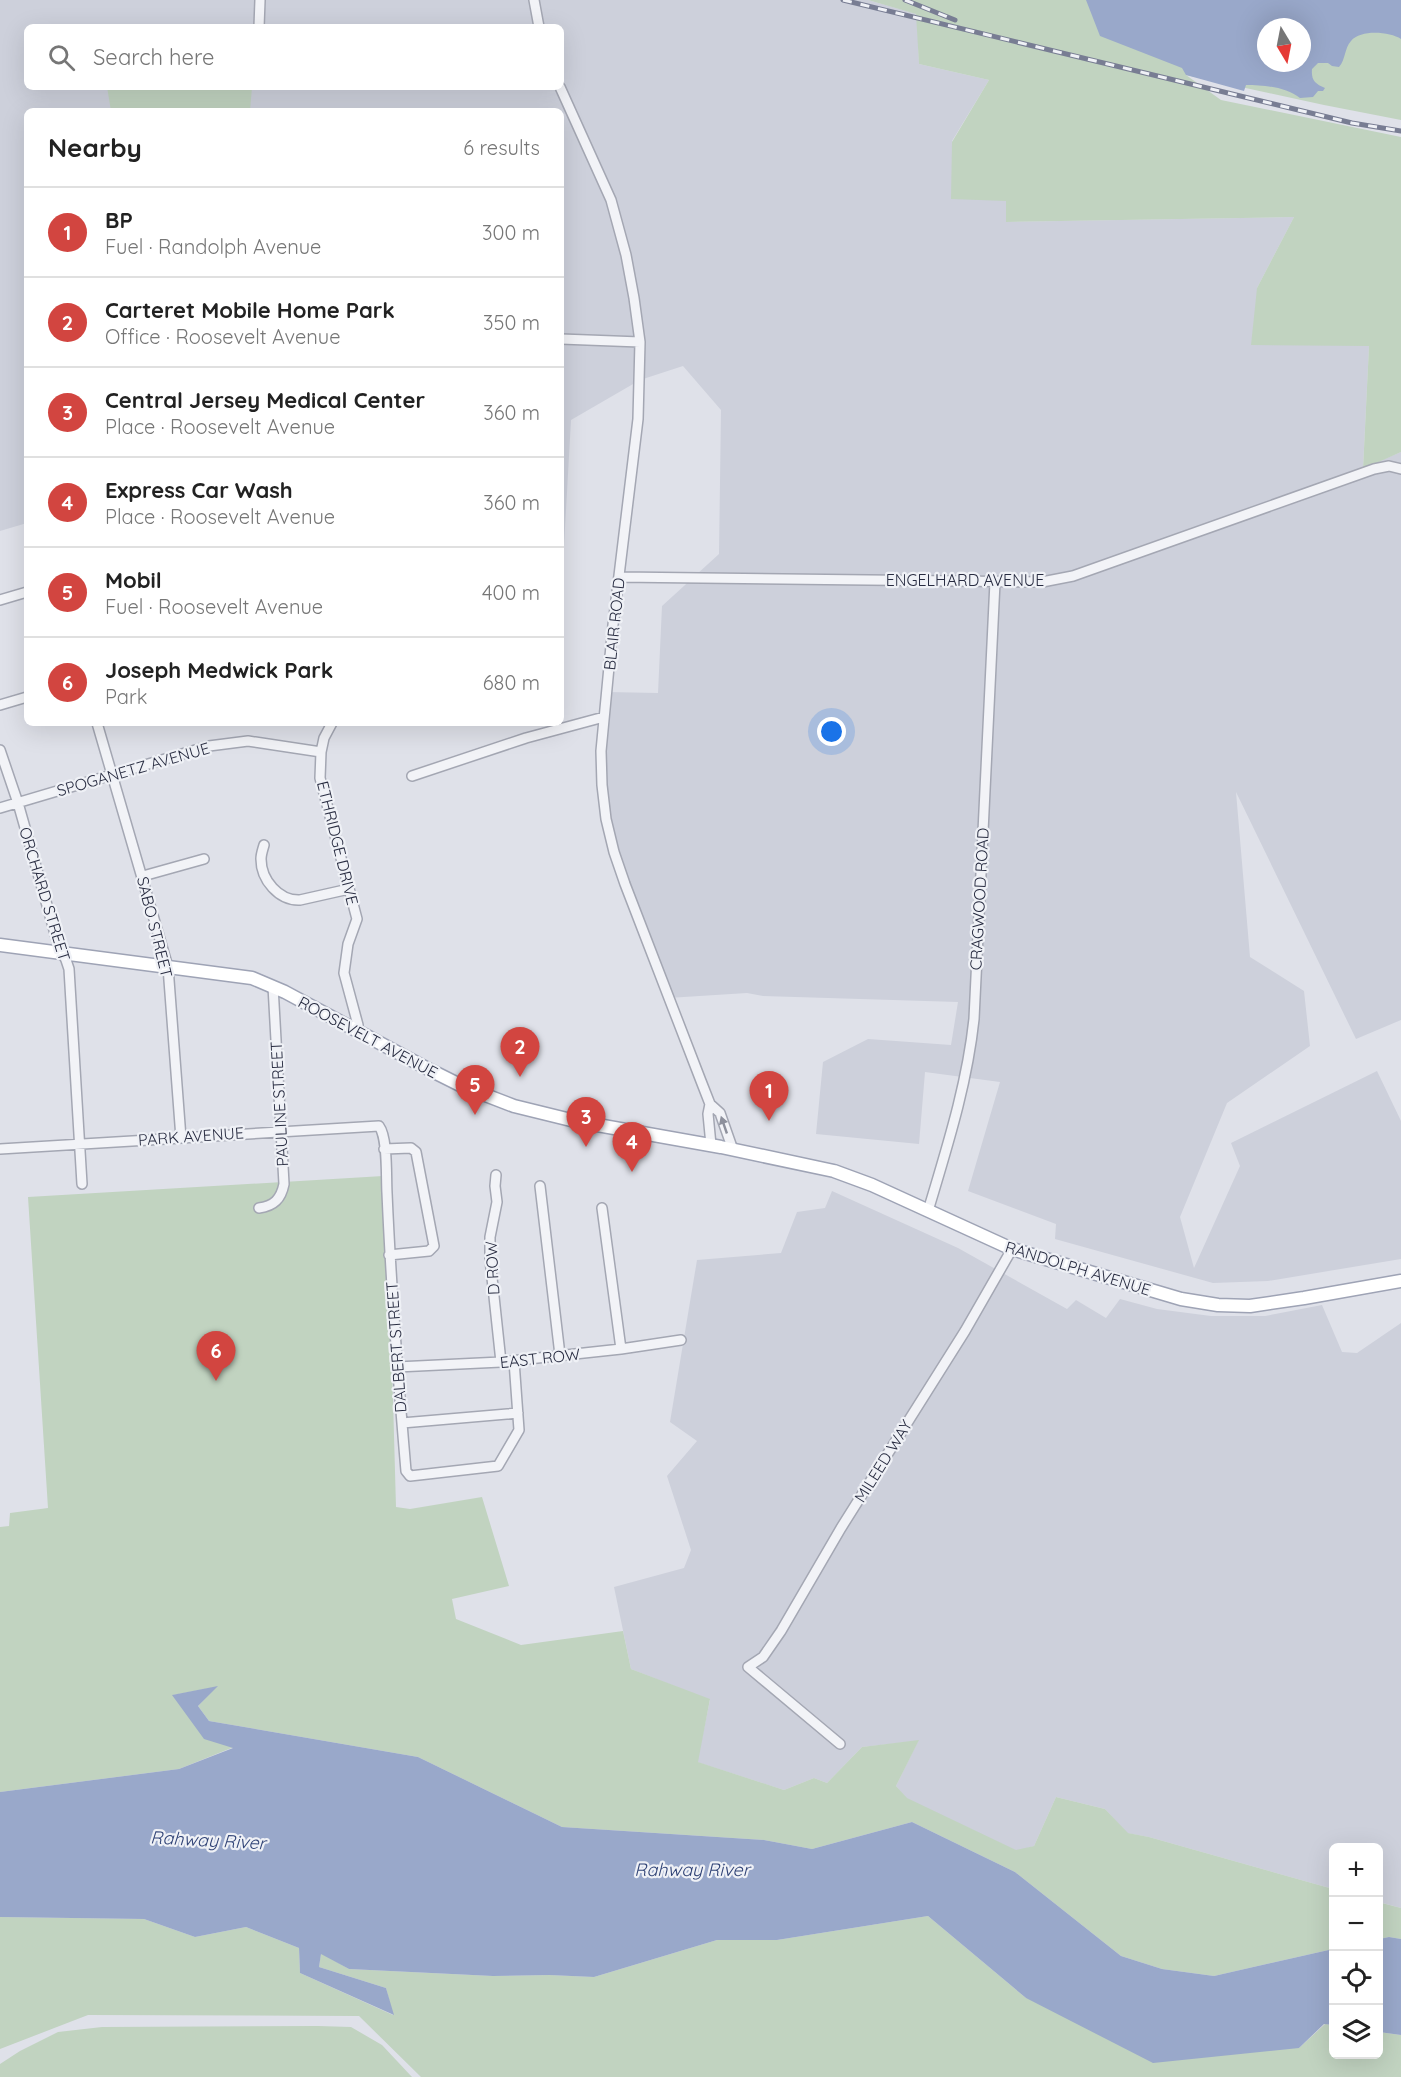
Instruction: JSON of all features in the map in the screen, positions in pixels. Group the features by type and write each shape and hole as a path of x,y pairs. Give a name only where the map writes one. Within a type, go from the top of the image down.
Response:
{"main road":[{"name":"ROOSEVELT AVENUE","path":"0,945 245,976 273,986 462,1086 514,1106 575,1121 733,1150"},
{"name":"RANDOLPH AVENUE","path":"733,1150 834,1172 872,1185 1012,1250 1181,1299 1218,1305 1262,1305 1401,1281"}],"street":[{"path":"259,24 260,0"},
{"path":"534,0 538,24"},
{"name":"BLAIR ROAD","path":"561,90 611,200 630,277 640,342 638,419 601,751 606,819 614,852 710,1104 720,1113 733,1150"},
{"path":"564,339 640,342"},
{"name":"ENGELHARD AVENUE","path":"619,577 1042,582 1073,576 1374,469 1389,466 1401,469"},
{"name":"CRAGWOOD ROAD","path":"928,1211 962,1095 974,1019 995,582"},
{"path":"0,600 24,593"},
{"path":"0,705 24,698"},
{"path":"412,776 526,738 604,717"},
{"name":"SABO STREET","path":"97,726 168,967 181,1138"},
{"name":"ETHRIDGE DRIVE","path":"330,726 324,738 321,752 320,778 357,919 348,944 344,973 358,1025 356,1031"},
{"name":"SPOGANETZ AVENUE","path":"0,808 209,746 248,741 321,752"},
{"name":"ORCHARD STREET","path":"0,750 18,803 56,939 69,969 82,1184"},
{"path":"264,844 261,860 266,877 273,889 281,896 300,900 349,889"},
{"path":"143,876 204,859"},
{"name":"PAULINE STREET","path":"259,1208 270,1207 282,1194 284,1184 273,986"},
{"path":"710,1104 708,1114 711,1145"},
{"name":"PARK AVENUE","path":"0,1149 281,1130 374,1125 381,1128"},
{"name":"DALBERT STREET","path":"381,1128 406,1471 410,1476 498,1466 519,1430 518,1413"},
{"path":"384,1149 411,1148 416,1152 434,1246 429,1251 389,1255"},
{"name":"D ROW","path":"495,1175 497,1202 490,1237 490,1259 501,1362"},
{"path":"540,1186 560,1355"},
{"path":"602,1208 621,1349"},
{"name":"MILEED WAY","path":"840,1744 748,1667 763,1657 781,1631 841,1528 965,1331 1012,1250"},
{"name":"EAST ROW","path":"397,1367 514,1361 681,1340"},
{"path":"402,1423 518,1413 514,1361"}],"shaded area":[{"path":"0,0 868,0 917,14 919,64 989,80 952,141 1006,201 1006,222 1294,217 1257,288 1369,346 1363,468 1401,452 1401,1020 1356,1039 1236,792 1250,957 1304,991 1310,1046 1227,1103 1180,1217 1194,1268 1240,1166 1231,1143 1377,1071 1401,1121 1401,1259 1268,1281 1213,1283 1055,1239 1056,1224 968,1191 1000,1082 925,1072 919,1144 816,1134 823,1062 868,1039 951,1045 958,1002 763,996 747,993 668,998 602,802 607,692 658,693 662,606 719,554 721,410 683,366 640,380 571,420 564,546 564,108 24,108 24,524 0,531"},
{"path":"832,1191 958,1248 1067,1309 1076,1300 1106,1318 1120,1299 1157,1309 1211,1316 1265,1316 1322,1305 1342,1352 1357,1353 1401,1323 1401,1908 1383,1903 1383,1843 1329,1843 1329,1888 1149,1837 1127,1833 1105,1809 1056,1797 1034,1846 1017,1851 907,1799 896,1786 918,1741 862,1747 827,1783 814,1778 784,1790 697,1762 710,1700 631,1669 614,1587 684,1568 691,1550 667,1476 697,1441 670,1422 697,1260 781,1253 797,1212 825,1208"}],"green space":[{"path":"868,0 1401,0 1401,120 1186,75 1221,100 1401,137 1401,452 1363,469 1369,346 1251,345 1257,288 1294,217 1006,222 1006,201 951,199 952,142 989,80 919,64 916,14"},
{"path":"108,90 252,90 250,108 110,108"},
{"path":"383,1176 389,1255 396,1507 410,1509 482,1497 509,1586 452,1599 456,1619 521,1645 623,1631 631,1669 710,1699 698,1762 784,1790 814,1778 827,1783 862,1747 919,1740 896,1786 907,1798 1016,1850 1034,1846 1056,1797 1105,1809 1128,1833 1329,1888 1329,1950 1214,1976 1162,1969 1121,1956 1015,1872 912,1822 812,1849 764,1840 562,1827 418,1757 209,1721 198,1706 216,1687 173,1695 234,1747 179,1769 0,1792 0,1527 9,1526 10,1513 48,1508 28,1197"},
{"path":"1383,1903 1401,1908 1401,1939 1383,1938"},
{"path":"928,1916 1026,1998 1299,2048 1325,2024 1329,2024 1329,2059 1383,2059 1383,2033 1401,2035 1401,2077 421,2077 359,2016 88,2015 0,2049 0,1917 144,1919 195,1937 246,1927 299,1948 300,1973 393,2015 386,1988 319,1967 321,1953 349,1969 493,1976 594,1977 717,1940 777,1940"},
{"path":"102,2027 351,2027 382,2045 412,2077 0,2077 0,2064 58,2032"}],"water":[{"path":"1086,0 1401,0 1401,39 1376,33 1356,37 1349,44 1339,67 1328,63 1318,63 1312,69 1314,81 1325,88 1313,97 1300,98 1282,89 1260,85 1246,85 1244,91 1186,75 1182,68 1100,36"},
{"name":"Rahway River","path":"218,1686 198,1706 209,1721 418,1757 562,1827 764,1840 812,1849 912,1822 1015,1872 1121,1956 1162,1969 1214,1976 1329,1950 1329,2025 1324,2024 1299,2048 1153,2063 1026,1998 928,1916 777,1940 717,1940 594,1977 493,1976 349,1969 321,1954 319,1967 386,1988 394,2015 300,1973 299,1948 246,1927 195,1937 144,1919 0,1917 0,1792 179,1769 233,1748 204,1739 172,1695"},
{"path":"1383,1938 1401,1939 1401,2035 1383,2033"}],"railway":[{"path":"843,0 1352,123 1401,131"},
{"path":"905,0 955,20"}],"place":[{"name":"Carteret Mobile Home Park","path":"520,1077"},
{"name":"Mobil","path":"475,1115"},
{"name":"BP","path":"769,1121"},
{"name":"Central Jersey Medical Center","path":"586,1147"},
{"name":"Express Car Wash","path":"632,1172"},
{"name":"Joseph Medwick Park","path":"216,1381"}]}
